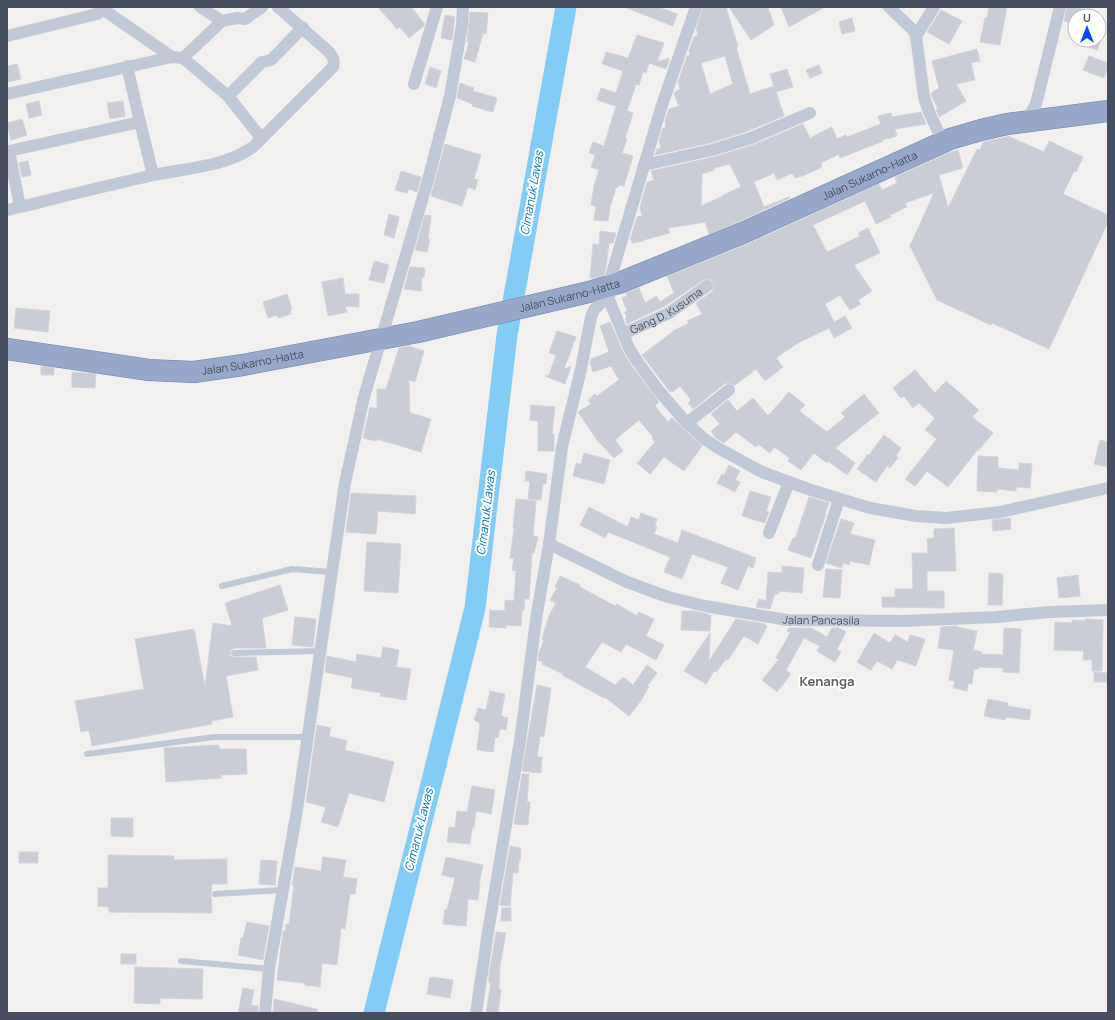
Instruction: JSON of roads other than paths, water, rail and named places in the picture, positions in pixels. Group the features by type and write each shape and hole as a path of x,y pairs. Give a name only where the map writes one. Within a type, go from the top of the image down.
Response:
{"highway":[{"name":"Jalan Sukarno-Hatta","path":"7,349 149,370 194,372 243,365 418,332 606,289 745,232 943,142 981,130 1026,121 1108,110"}],"street":[{"path":"200,7 222,21"},
{"path":"7,94 127,66 177,57 222,21 237,18 245,19 262,7"},
{"path":"7,210 154,175 225,161 243,154 253,147 333,67 333,56 278,7"},
{"path":"414,84 437,7"},
{"path":"265,1013 269,969 297,810 345,484 364,397 428,180 450,96 462,25 463,7"},
{"path":"476,1013 520,741 537,613 549,544 562,447 581,369 587,331 594,310 606,289 662,105 696,7"},
{"path":"889,7 913,30 916,36 924,97 929,112 943,142"},
{"path":"916,36 934,7"},
{"path":"1026,121 1036,104 1060,7"},
{"path":"7,36 86,18 97,14 103,8 177,57 228,96 261,138"},
{"path":"228,96 262,62 271,60 303,28"},
{"path":"127,66 154,175"},
{"path":"644,165 725,146 751,138 810,113"},
{"path":"20,207 8,148 140,122"},
{"name":"Gang D. Kusuma","path":"623,334 669,313 707,286"},
{"path":"606,289 623,334 637,361 659,391 687,423 703,438 762,472 870,508 916,516 946,518 1000,512 1108,488"},
{"path":"687,423 729,390"},
{"path":"769,533 789,482"},
{"path":"818,565 840,499"},
{"name":"Jalan Pancasila","path":"549,544 627,582 668,597 705,606 787,620 903,621 1108,610"}],"lane":[{"path":"222,586 292,569 332,572"},
{"path":"234,653 321,651"},
{"path":"87,754 214,737 308,737"},
{"path":"215,894 282,890"},
{"path":"181,961 269,969"}],"waterway":[{"name":"Cimanuk Lawas","path":"374,1013 475,608 507,335 566,7"}],"district":[{"name":"Kenanga","path":"827,681"}]}
